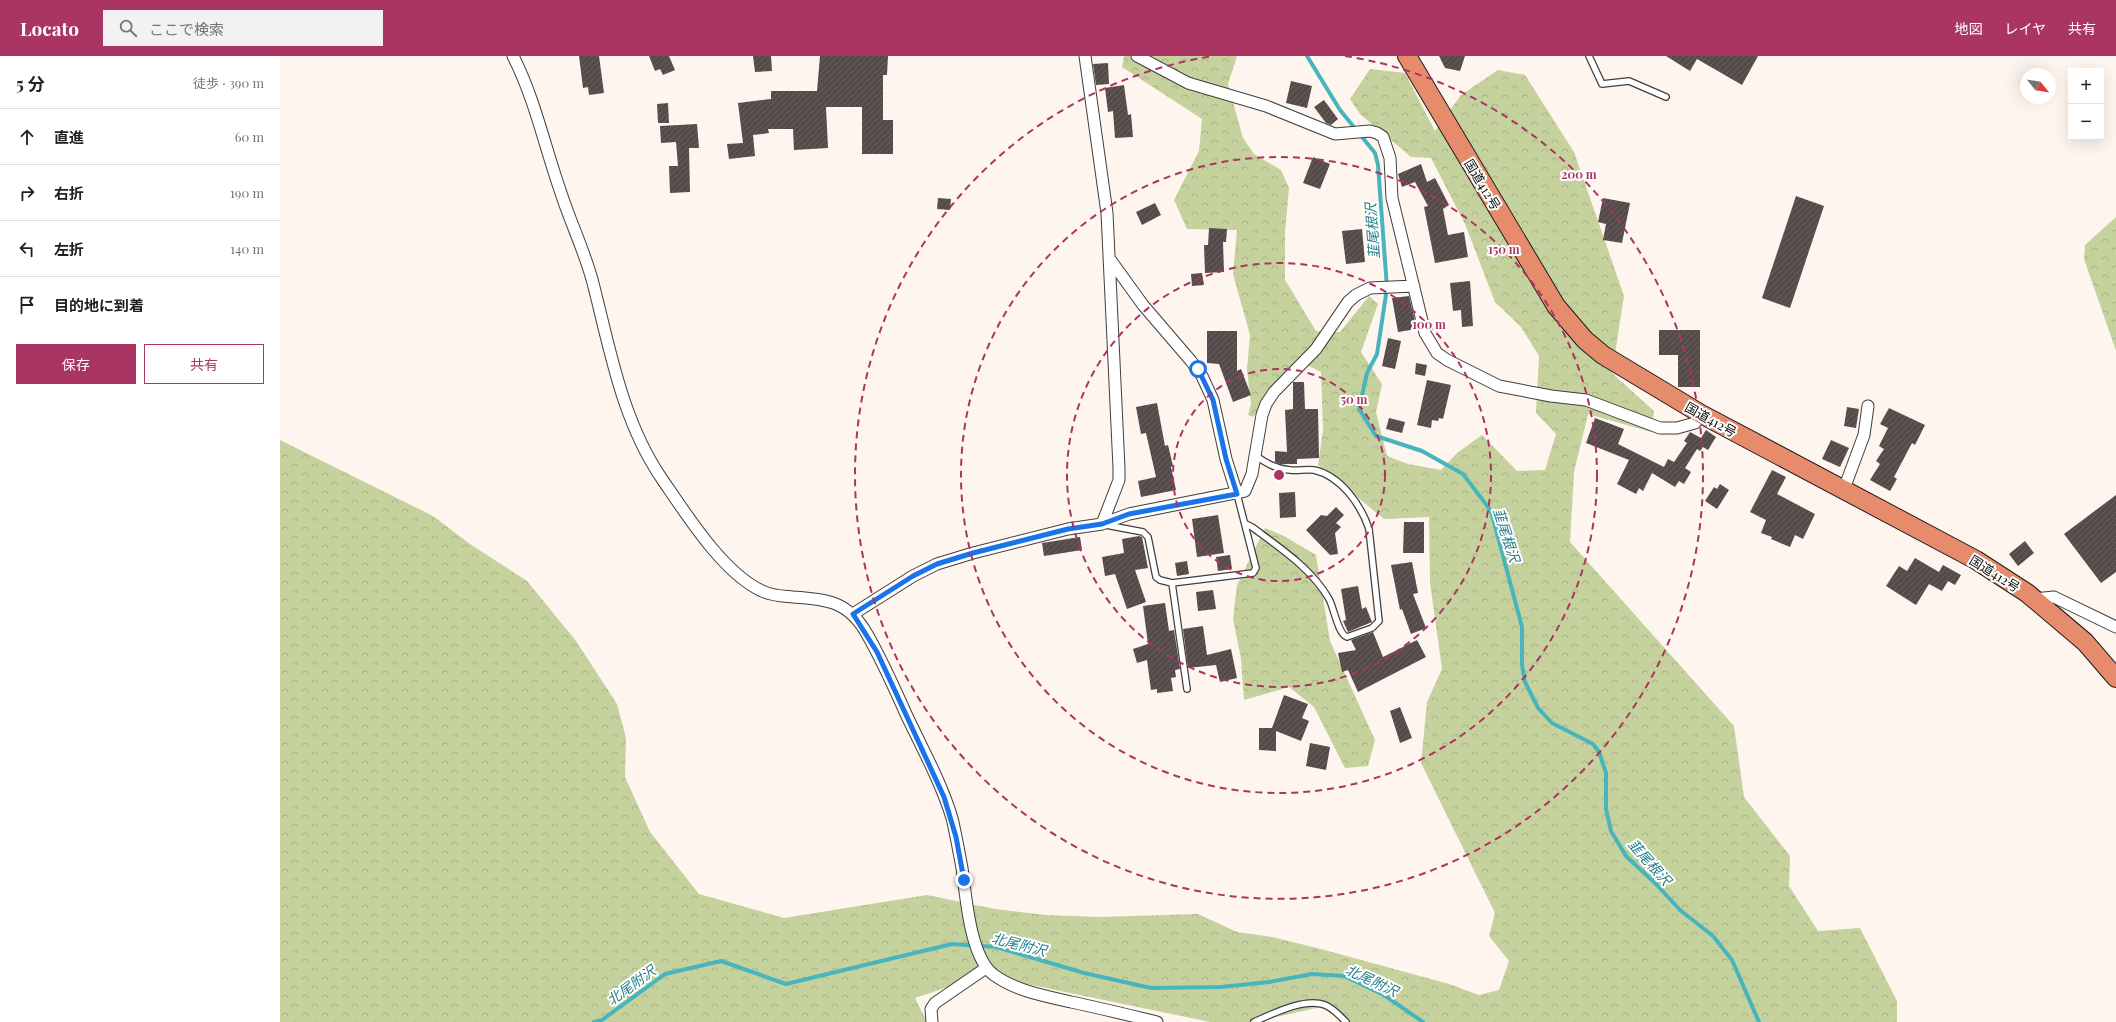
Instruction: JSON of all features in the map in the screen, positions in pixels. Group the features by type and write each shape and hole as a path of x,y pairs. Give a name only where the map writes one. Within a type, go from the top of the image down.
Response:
{"highway":[{"name":"国道412号","path":"1407,56 1556,306 1585,340 1602,355 1700,414 1976,560 2034,598 2085,642 2116,678"}],"street":[{"path":"513,56 521,72 534,107 562,196 586,256 623,396 634,426 660,476 713,550 745,580 762,592 775,596 823,600 834,603 853,614 877,652 944,797 956,837 967,912 979,954 986,968 992,974 1007,983 1031,992 1157,1022"},
{"path":"1085,56 1107,213 1119,468 1119,480 1102,524"},
{"path":"1137,56 1188,83 1266,106 1335,134 1370,131 1377,133 1383,138 1390,158 1392,198 1425,333 1437,353 1499,386 1551,396 1586,400 1660,428 1677,428 1695,423 1700,414"},
{"path":"1109,257 1143,305 1191,361 1207,385 1237,494"},
{"path":"853,614 913,576 937,564 1068,529 1102,524 1129,514 1237,494 1245,491 1252,474 1262,415 1274,392 1316,350 1348,302 1363,291 1377,287 1414,286"},
{"path":"1844,489 1864,435 1868,406"},
{"path":"2034,598 2054,597 2116,627"},
{"path":"932,1022 931,1009 935,1003 986,968"}],"lane":[{"path":"1589,56 1602,84 1630,81 1666,97"},
{"path":"1246,524 1297,562 1320,585 1334,608 1341,632 1344,636 1347,637 1372,628 1379,621 1369,529 1365,516 1351,497 1340,484 1318,472 1281,469 1270,465 1256,456"},
{"path":"1102,524 1143,532 1148,537 1156,577 1160,580 1172,583 1253,573 1256,568 1246,524 1237,494"},
{"path":"1172,583 1187,689"},
{"path":"1254,1022 1279,1010 1317,1003 1334,1010 1346,1022"}],"green space":[{"path":"1124,56 1237,56 1228,84 1243,138 1254,154 1281,170 1289,188 1285,233 1285,280 1316,331 1340,332 1369,296 1378,304 1361,352 1382,384 1376,412 1387,456 1408,464 1441,470 1457,453 1482,435 1517,471 1545,470 1556,434 1536,413 1539,356 1521,327 1495,302 1465,224 1431,158 1411,157 1360,114 1350,99 1370,69 1405,73 1435,131 1461,95 1498,70 1525,75 1574,152 1624,296 1612,373 1654,411 1651,432 1588,414 1574,472 1570,542 1734,726 1744,797 1790,856 1789,886 1818,931 1860,928 1897,1001 1897,1022 1344,1022 1321,1007 1253,1022 1210,1022 984,975 915,998 927,1022 280,1022 280,440 433,516 470,544 527,581 576,641 617,704 626,738 625,777 650,832 699,894 784,918 927,895 995,909 1046,915 1099,917 1198,914 1237,932 1272,937 1321,949 1449,984 1479,995 1499,990 1509,961 1489,936 1495,913 1421,763 1427,702 1442,669 1430,583 1429,517 1384,519 1318,465 1323,430 1321,372 1296,360 1253,417 1248,415 1251,404 1247,370 1250,335 1233,274 1237,230 1187,229 1174,200 1199,151 1202,119 1122,67"},
{"path":"2116,217 2116,351 2084,259 2085,245"},
{"path":"1265,528 1284,536 1316,555 1330,641 1375,740 1368,766 1345,768 1314,707 1289,687 1244,700 1241,659 1233,619 1237,585"}],"building":[{"path":"579,56 599,56 604,93 589,95 588,87 583,88"},
{"path":"649,56 669,56 675,70 663,75 660,69 655,71"},
{"path":"753,56 771,56 772,71 755,72"},
{"path":"820,56 888,56 887,75 883,75 883,120 893,120 893,154 862,154 862,107 826,107 828,148 794,150 793,129 768,129 769,133 753,135 755,156 729,159 727,144 743,143 738,103 771,99 771,91 817,91"},
{"path":"1439,56 1465,56 1460,71 1445,68"},
{"path":"1666,56 1758,56 1742,85 1697,59 1690,71"},
{"path":"1108,63 1109,84 1096,85 1093,64"},
{"path":"1291,81 1312,86 1307,108 1286,103"},
{"path":"1124,85 1128,115 1131,114 1133,137 1115,138 1113,111 1108,112 1105,88"},
{"path":"1324,100 1338,119 1331,125 1326,123 1314,107"},
{"path":"668,103 669,123 658,123 657,104"},
{"path":"697,124 699,148 689,148 690,192 670,193 669,166 678,166 676,142 661,143 660,126"},
{"path":"1313,157 1330,164 1320,189 1303,183"},
{"path":"1421,164 1427,182 1435,178 1449,205 1443,209 1448,235 1464,232 1468,257 1435,263 1424,207 1428,206 1415,182 1402,187 1398,174"},
{"path":"1796,196 1824,206 1790,308 1762,298"},
{"path":"938,198 951,199 950,210 937,209"},
{"path":"1603,198 1630,203 1622,243 1603,240 1606,224 1598,222"},
{"path":"1155,203 1161,215 1142,225 1136,212"},
{"path":"1209,228 1227,229 1226,242 1223,242 1224,272 1205,273 1204,245 1208,245"},
{"path":"1362,229 1365,262 1346,264 1342,231"},
{"path":"1202,273 1204,285 1192,286 1191,274"},
{"path":"1470,281 1473,326 1462,327 1461,310 1453,311 1450,283"},
{"path":"1409,296 1417,329 1398,332 1392,298"},
{"path":"1659,330 1700,330 1700,387 1678,387 1678,355 1659,355"},
{"path":"1207,331 1237,331 1237,371 1241,369 1251,395 1233,402 1219,364 1207,363"},
{"path":"1388,338 1401,341 1395,369 1382,366"},
{"path":"1416,363 1427,365 1425,376 1415,374"},
{"path":"1427,380 1451,385 1443,419 1439,418 1438,421 1432,420 1431,428 1417,425"},
{"path":"1293,382 1304,382 1305,409 1318,409 1319,458 1297,459 1297,464 1280,464 1275,462 1275,451 1287,452 1285,410 1293,409"},
{"path":"1157,403 1165,446 1168,445 1173,466 1171,467 1176,490 1141,497 1138,481 1156,477 1146,433 1141,434 1136,407"},
{"path":"1847,407 1859,409 1856,428 1844,426"},
{"path":"1889,408 1925,425 1915,445 1912,443 1894,477 1897,479 1890,491 1870,480 1880,464 1876,461 1884,449 1879,446 1888,428 1880,424"},
{"path":"1389,418 1405,422 1402,433 1386,429"},
{"path":"1595,418 1624,429 1618,444 1664,467 1668,459 1674,462 1687,443 1684,441 1690,432 1701,438 1706,430 1716,437 1708,450 1703,447 1700,451 1697,449 1685,468 1691,472 1684,484 1679,481 1675,487 1652,473 1643,491 1639,488 1636,494 1617,484 1629,460 1586,443"},
{"path":"1831,440 1849,448 1840,467 1822,459"},
{"path":"1772,470 1786,477 1777,494 1815,514 1803,539 1795,535 1790,547 1761,533 1766,520 1750,512"},
{"path":"1720,484 1729,490 1717,509 1705,501 1714,487 1717,489"},
{"path":"1295,492 1296,517 1280,518 1279,493"},
{"path":"2116,495 2116,572 2101,583 2064,534"},
{"path":"1336,507 1344,515 1336,523 1341,527 1335,533 1338,554 1330,555 1306,530 1321,515 1327,516"},
{"path":"1218,515 1224,553 1197,557 1192,519"},
{"path":"1404,522 1424,522 1424,553 1403,553"},
{"path":"1139,536 1142,537 1148,568 1135,570 1146,602 1127,609 1115,574 1105,576 1102,557 1124,553 1122,539"},
{"path":"1080,537 1082,550 1044,556 1042,543"},
{"path":"2025,541 2034,553 2018,566 2009,554"},
{"path":"1230,555 1232,569 1218,571 1216,557"},
{"path":"1915,558 1939,572 1943,565 1961,575 1955,585 1948,581 1942,591 1929,584 1916,605 1886,586 1899,566 1907,571"},
{"path":"1187,561 1189,574 1177,576 1175,563"},
{"path":"1412,562 1418,593 1413,594 1426,628 1411,634 1402,609 1400,610 1391,565"},
{"path":"1358,586 1362,609 1366,607 1372,622 1348,632 1343,621 1346,620 1341,589"},
{"path":"1213,590 1216,609 1198,611 1196,592"},
{"path":"1165,603 1169,631 1174,630 1180,669 1175,670 1176,677 1171,678 1173,691 1157,693 1157,689 1151,690 1147,660 1137,663 1133,649 1148,644 1143,606"},
{"path":"1203,626 1207,655 1231,649 1237,678 1220,682 1216,665 1188,668 1183,629"},
{"path":"1373,632 1383,657 1417,640 1426,657 1358,692 1348,670 1342,672 1338,653 1356,650 1351,640"},
{"path":"1284,695 1308,704 1302,718 1309,721 1301,741 1276,731 1276,751 1259,750 1259,728 1272,728"},
{"path":"1400,707 1412,738 1400,743 1390,711"},
{"path":"1310,743 1330,747 1326,770 1306,766"}],"waterway":[{"name":"韮尾根沢","path":"1307,56 1340,110 1375,153 1378,165 1387,288 1377,354 1367,373 1359,409 1376,436 1422,451 1463,474 1491,511 1522,627 1522,665 1525,682 1538,708 1552,723 1593,744 1599,752 1606,773 1606,809 1611,831 1626,856 1657,885 1680,910 1713,936 1732,960 1759,1022"},
{"name":"北尾附沢","path":"594,1022 602,1020 665,974 721,961 786,984 952,944 996,947 1084,973 1151,988 1221,987 1269,982 1312,974 1344,976 1384,995 1423,1022"}],"route":[{"path":"964,880 952,820 944,797 877,652 862,626 853,614 879,596 937,564 973,553 1068,529 1102,524 1129,514 1237,494 1226,459 1213,400 1198,369"}]}
